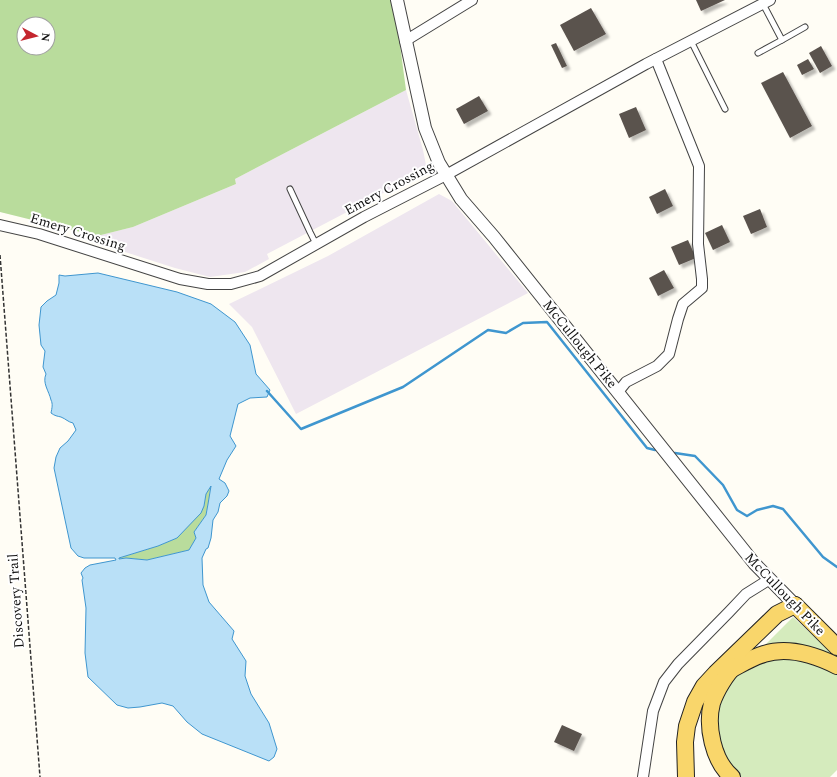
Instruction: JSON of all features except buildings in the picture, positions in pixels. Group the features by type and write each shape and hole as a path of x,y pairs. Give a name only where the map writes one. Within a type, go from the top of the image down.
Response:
{"main road":[{"name":"McCullough Pike","path":"795,605 837,648"},
{"path":"732,777 716,753 710,728 712,702 730,670 785,617 795,605"},
{"path":"686,777 685,742 687,726 695,702 704,686 777,614 795,605"},
{"path":"730,670 764,654 791,651 812,655 837,666"}],"street":[{"name":"McCullough Pike","path":"397,0 425,128 439,163 461,199 494,237 754,563 795,605"},
{"path":"405,41 472,0"},
{"name":"Emery Crossing","path":"0,225 40,234 180,279 208,284 231,284 260,276 364,217 446,175 656,59 766,2"},
{"path":"618,392 626,382 657,366 669,354 683,304 702,288 698,244 698,166 656,59"},
{"path":"644,777 653,711 664,682 678,664 746,594 770,579"}],"lane":[{"path":"766,2 782,40"},
{"path":"758,53 805,27"},
{"path":"691,41 725,109"},
{"path":"290,189 316,244"}],"path":[{"name":"Discovery Trail","path":"0,255 40,777"}],"shaded area":[{"path":"406,90 423,150 427,170 267,254 269,259 245,272 210,277 175,268 97,243 97,236 133,227 236,184 235,179"},
{"path":"439,194 452,201 528,293 296,414 252,327 229,304 328,256"}],"green space":[{"path":"0,0 394,0 406,90 235,179 236,184 133,227 97,236 0,212"},
{"path":"211,485 206,515 194,532 196,538 189,550 147,560 126,558 119,559 177,538 204,506 206,494"},
{"path":"793,617 837,658 761,649"},
{"path":"778,655 837,669 837,770 830,777 740,777 733,769 718,741 717,714 723,693 738,674"}],"water":[{"path":"98,273 177,292 211,304 235,322 250,345 256,374 270,390 267,397 250,398 238,404 230,436 236,446 227,460 219,479 225,483 229,491 227,496 220,503 218,512 213,520 211,538 208,548 206,549 202,558 203,585 209,602 234,631 232,639 246,661 245,676 251,694 269,723 277,749 274,757 269,761 202,734 187,722 173,706 162,703 128,708 117,705 88,677 85,653 86,608 83,578 81,573 90,565 116,560 115,558 84,558 78,556 71,548 54,468 56,457 60,448 68,441 76,430 73,423 51,413 52,403 45,384 46,374 43,367 45,351 41,345 39,325 41,307 56,295 59,275 65,276","holes":["211,486 206,515 194,532 196,538 189,550 147,560 126,558 119,559 177,538 201,513 206,494"]}],"waterway":[{"path":"267,391 301,429 403,387 488,330 506,333 523,323 547,322 647,448 655,450"},
{"path":"675,453 695,456 723,485 737,510 747,516 757,510 773,506 783,509 823,557 837,567"}]}
